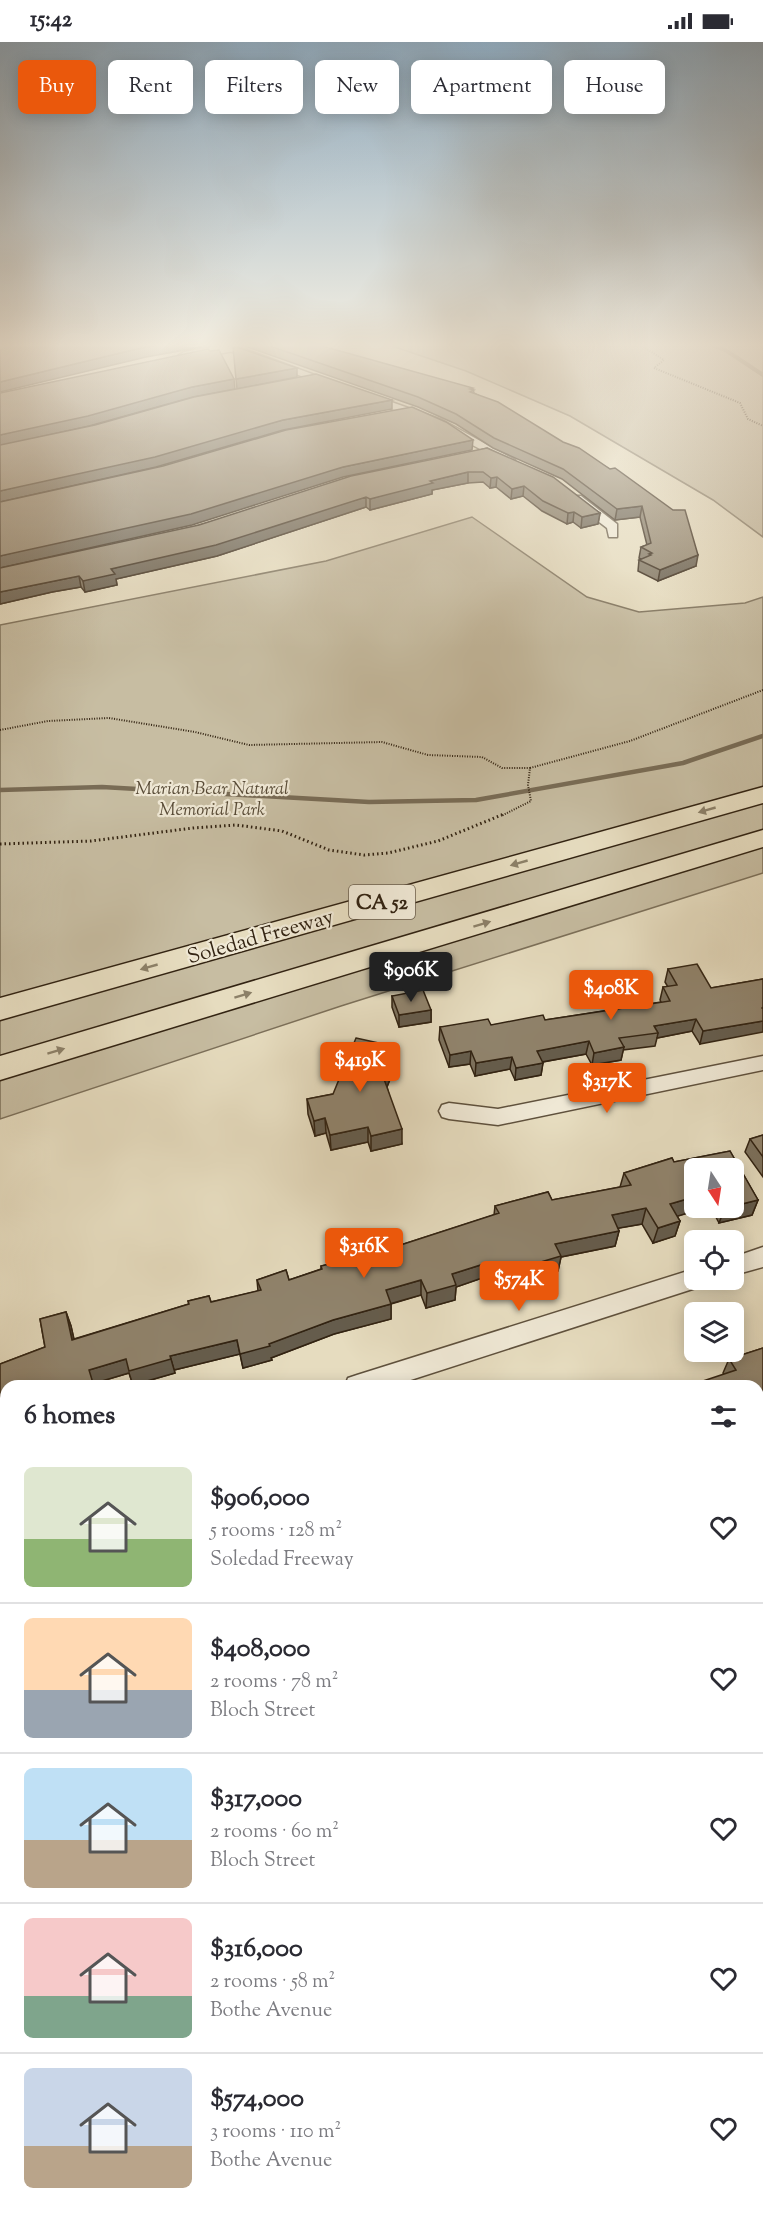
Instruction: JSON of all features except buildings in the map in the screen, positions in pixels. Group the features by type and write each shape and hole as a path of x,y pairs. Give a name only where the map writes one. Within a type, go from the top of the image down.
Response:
{"highway":[{"name":"Soledad Freeway","path":"0,1009 763,795"},
{"path":"692,860 763,838"},
{"path":"692,860 763,849"},
{"name":"CA 52","path":"0,1068 692,860"}],"street":[{"path":"478,445 520,465"},
{"path":"466,456 488,452"},
{"path":"567,490 613,527 613,534"},
{"path":"449,1111 498,1117 763,1063"},
{"path":"744,1263 763,1257"},
{"path":"376,1380 684,1282"}],"path":[{"path":"0,730 48,721 109,718 195,732 249,745 382,742 428,755 482,757 501,768 530,768 630,741 763,690"},
{"path":"0,844 91,841 228,825 268,829 297,836 320,848 341,854 375,854 415,848 462,833 531,801 528,785 530,768"}],"green space":[{"path":"620,445 763,445 763,537 713,500"},
{"name":"Marian Bear Natural Memorial Park","path":"472,517 587,597 639,612 745,603 763,597 763,873 341,1006 0,1119 0,625 326,561"}],"waterway":[{"path":"0,790 102,787 369,802 476,800 683,763 763,736"}]}
